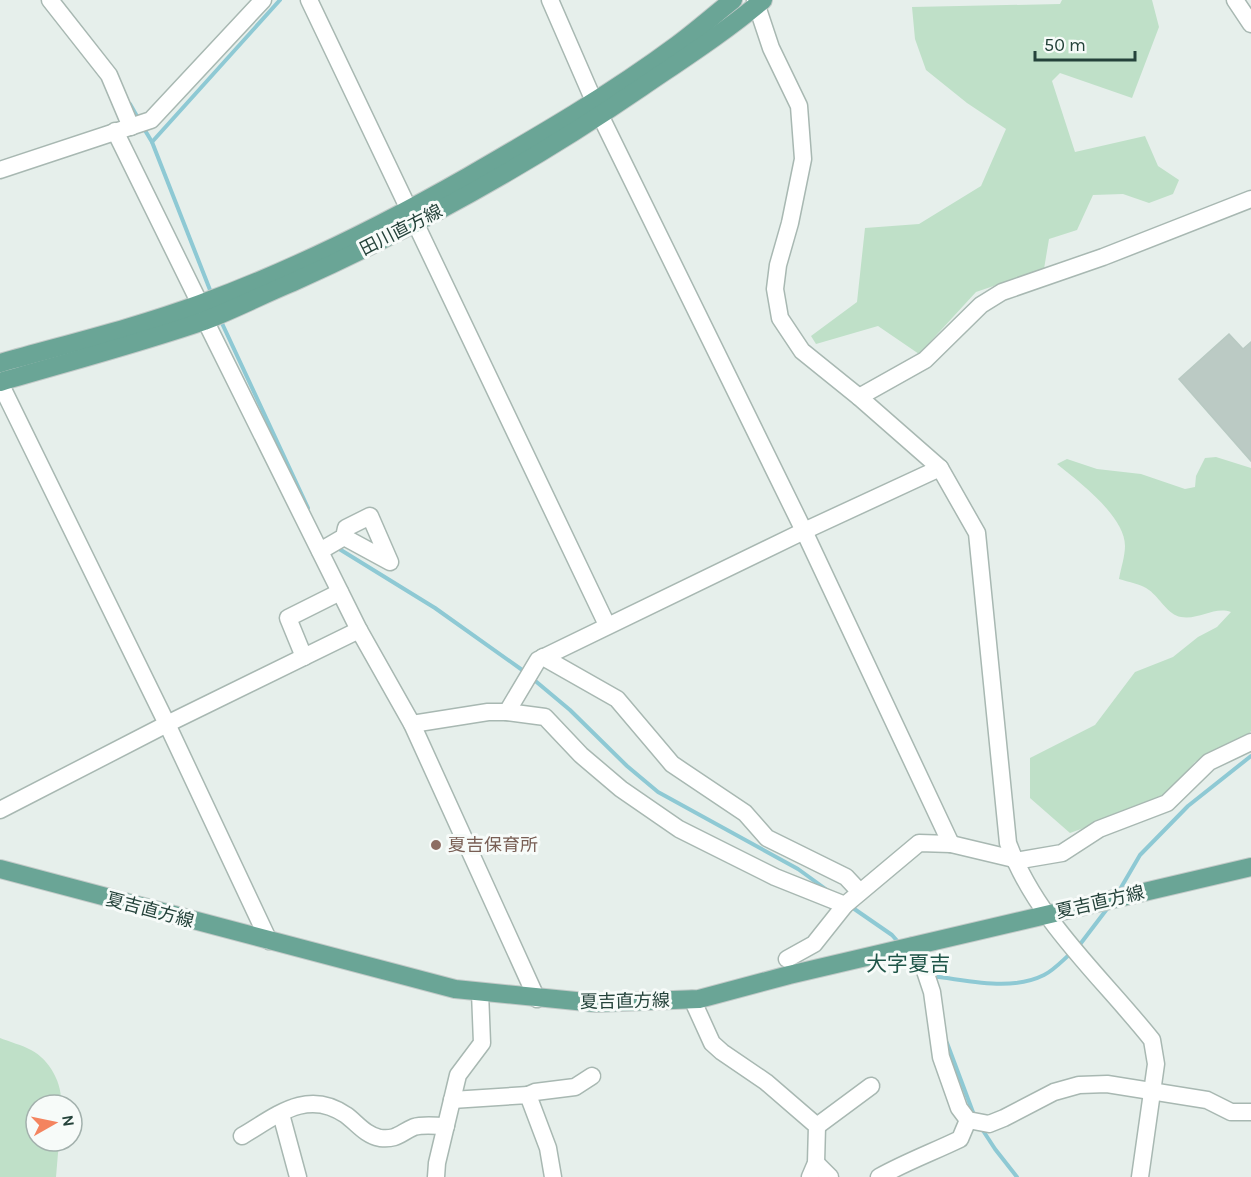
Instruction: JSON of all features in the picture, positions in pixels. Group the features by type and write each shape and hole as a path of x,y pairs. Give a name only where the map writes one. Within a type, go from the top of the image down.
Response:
{"main road":[{"name":"田川直方線","path":"0,382 123,346 203,312 313,273 411,218 512,171 597,108 733,0"},
{"name":"田川直方線","path":"597,108 759,1"},
{"name":"田川直方線","path":"0,363 138,324 203,312"},
{"name":"夏吉直方線","path":"0,869 455,989 537,999 596,1003 692,999 1251,867"}],"street":[{"path":"50,0 109,75 123,129 203,312 359,630 412,724 537,999"},
{"path":"0,170 151,120 263,0"},
{"path":"309,0 607,626"},
{"path":"550,0 597,108 804,531 951,844"},
{"path":"1235,0 1251,24"},
{"path":"759,1 771,48 799,105 803,159 790,223 777,265 775,289 780,318 802,351 940,468 977,533 1008,843 1014,860 1046,915 1152,1040 1156,1064 1140,1177"},
{"path":"859,397 925,360 981,305 1002,292 1103,257 1251,199"},
{"path":"0,382 167,724 269,941"},
{"path":"507,712 537,660 940,468"},
{"path":"320,551 344,537"},
{"path":"303,657 288,618 340,592"},
{"path":"0,810 167,724 359,630"},
{"path":"543,657 617,699 672,764 745,813 767,838 846,877 860,892"},
{"path":"412,724 488,712 545,717 581,755 621,789 679,829 775,877 844,905"},
{"path":"786,959 814,944 844,905 920,843 951,844 1014,860 1062,852 1099,830 1167,803 1209,762 1251,742"},
{"path":"912,946 924,968 932,992 940,1057 959,1108 968,1120 989,1124 1054,1092 1079,1085 1107,1084 1207,1100 1231,1112 1251,1112"},
{"path":"436,1177 436,1163 458,1075 482,1043 480,992"},
{"path":"692,999 712,1043 766,1082 817,1126"},
{"path":"452,1100 528,1095 575,1087 592,1076"},
{"path":"830,1177 813,1170 817,1126 871,1086"},
{"path":"528,1095 548,1149 553,1177"},
{"path":"242,1136 294,1105 313,1103 331,1106 348,1116 370,1135 380,1138 399,1137 414,1127 446,1126"},
{"path":"281,1114 298,1177"},
{"path":"879,1177 908,1160 931,1153 960,1139 968,1120"}],"green space":[{"path":"1062,0 1152,0 1159,27 1132,98 1060,73 1052,81 1075,152 1145,136 1158,166 1179,180 1173,194 1149,203 1123,194 1093,195 1077,230 1049,239 1044,269 976,292 919,354 878,326 816,344 811,336 857,302 865,228 919,224 981,186 1006,129 967,103 926,70 915,39 912,7 1060,4"},
{"path":"1216,457 1251,468 1251,731 1245,739 1195,762 1164,799 1070,833 1030,798 1030,758 1095,725 1135,672 1173,657 1198,637 1217,627 1231,612 1219,611 1194,617 1176,616 1146,588 1119,579 1125,546 1117,523 1099,500 1057,464 1067,459 1097,469 1141,474 1185,489 1195,487 1196,476 1205,458"},
{"path":"0,1038 38,1054 54,1073 60,1093 24,1093 24,1153 58,1153 56,1177 0,1177"}],"building":[{"path":"1229,334 1243,349 1251,342 1251,461 1179,379"}],"waterway":[{"path":"152,142 280,0"},
{"path":"130,104 138,118"},
{"path":"143,127 152,142 212,295"},
{"path":"220,319 308,508"},
{"path":"336,547 435,608 525,672"},
{"path":"533,679 570,710 627,766 658,792 798,869 827,890"},
{"path":"1119,891 1140,855 1188,806 1251,756"},
{"path":"1078,947 1110,905"},
{"path":"850,906 892,935 899,943"},
{"path":"931,976 989,983 1017,983 1044,975 1070,954"},
{"path":"947,1043 974,1115"},
{"path":"982,1129 1017,1177"}],"place":[{"name":"夏吉保育所","path":"436,845"}],"district":[{"name":"大字夏吉","path":"908,964"}]}
